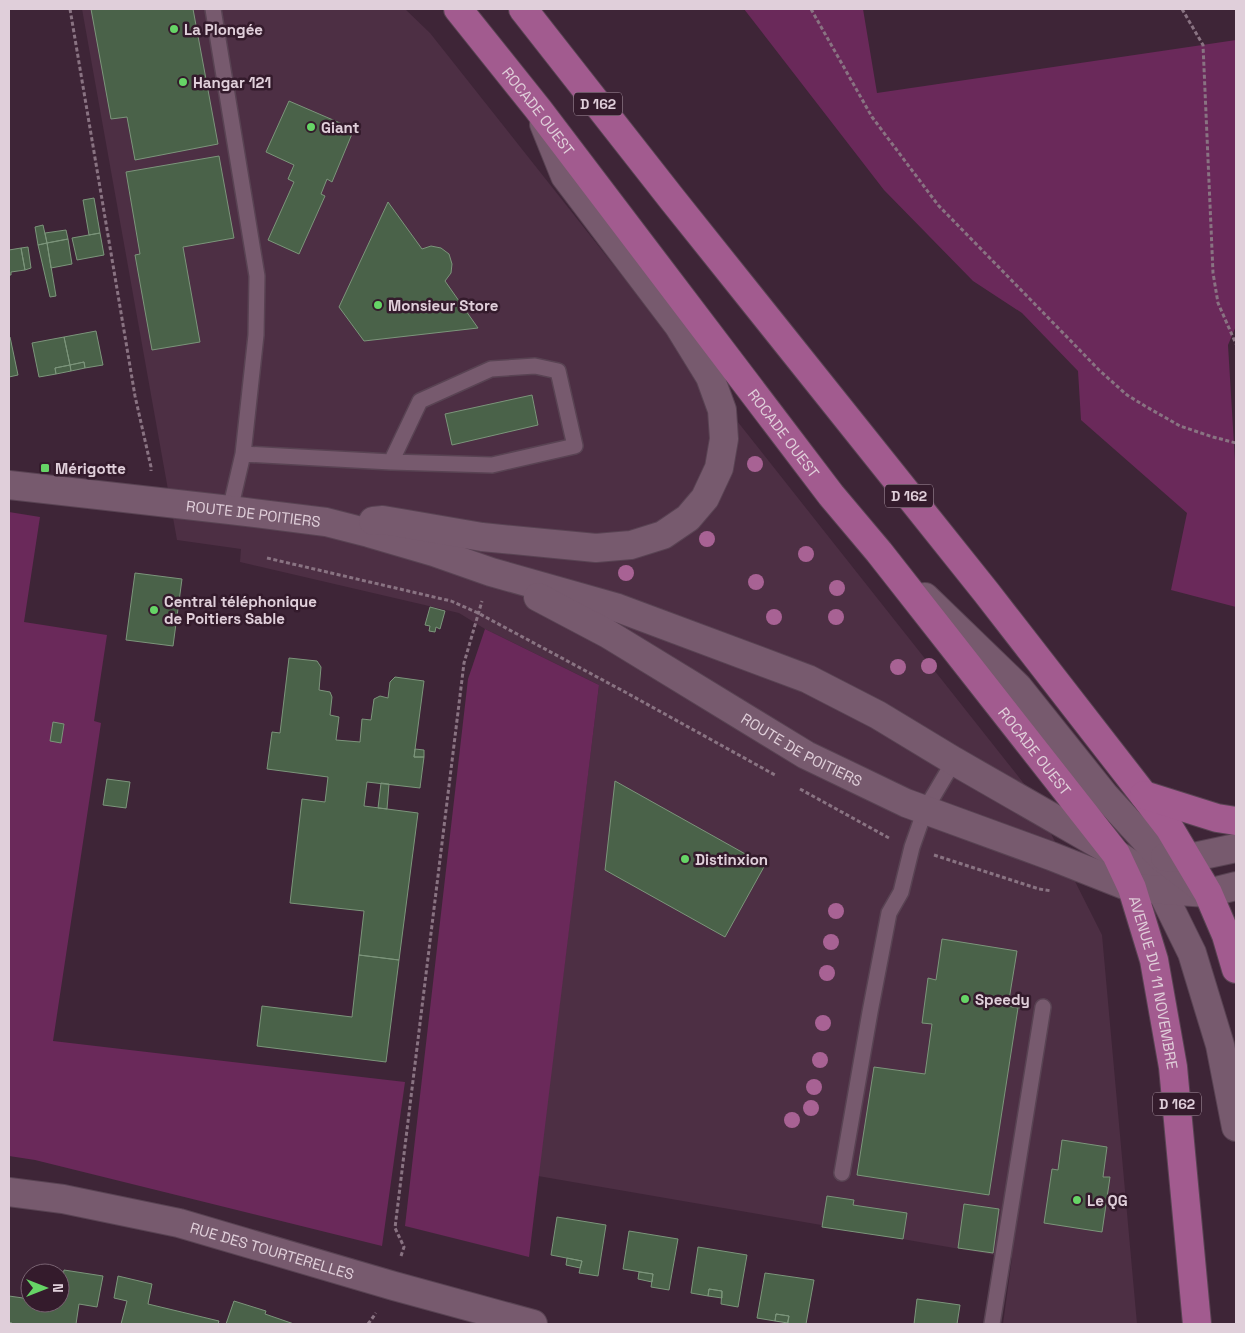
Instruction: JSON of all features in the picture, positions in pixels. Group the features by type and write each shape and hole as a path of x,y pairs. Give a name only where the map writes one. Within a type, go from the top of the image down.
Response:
{"main road":[{"name":"ROCADE OUEST","path":"458,9 538,110 832,495 1116,854"},
{"name":"D 162","path":"523,9 992,600 1170,828 1208,893 1226,935 1236,969"},
{"path":"1144,795 1217,818 1236,821"},
{"name":"AVENUE DU 11 NOVEMBRE","path":"1116,854 1132,888 1154,960 1173,1067 1197,1324"}],"street":[{"path":"326,522 383,520 482,537 596,548 631,545 663,535 688,518 705,498 720,468 724,439 722,410 710,377 678,325 565,176 538,110"},
{"name":"ROUTE DE POITIERS","path":"9,485 326,522 370,533 434,552 491,572 618,608 808,679 878,716 1116,854 1137,868 1161,890"},
{"path":"879,552 1018,687 1105,796 1161,857 1208,893"},
{"name":"ROUTE DE POITIERS","path":"491,572 608,634 806,755 906,803 1132,888 1208,893 1236,886"},
{"path":"1116,854 1188,858 1236,848"},
{"path":"1161,890 1192,953 1220,1045 1236,1127"},
{"name":"RUE DES TOURTERELLES","path":"9,1192 63,1200 179,1223 394,1286 533,1324"}],"lane":[{"path":"213,9 257,276 256,334 243,454 230,510"},
{"path":"243,454 391,462 492,465 575,446 558,372 535,366 491,369 420,401 391,462"},
{"path":"842,1173 889,913 901,892 912,847 925,810 954,761"},
{"path":"992,1324 1043,1007"}],"path":[{"path":"70,9 135,396 152,467 147,500"},
{"path":"811,9 872,117 938,205 1099,370 1127,395 1180,426 1236,443"},
{"path":"1182,9 1203,45 1213,272 1218,303 1236,344"},
{"path":"267,558 451,601 478,613 780,777"},
{"path":"368,1324 394,1286 404,1247 396,1228 464,663 491,572"},
{"path":"797,787 891,839 1039,889 1056,892"}],"shaded area":[{"path":"82,9 405,9 430,33 1029,790 1102,935 1137,1324 1003,1324 1012,1258 538,1176 599,685 485,629 459,613 240,562 241,549 177,540"},
{"path":"744,9 863,9 877,93 1236,40 1236,326 1228,345 1236,462 1236,607 1171,590 1187,513 1081,420 1078,371 1022,313 973,281 884,190"},
{"path":"9,512 40,517 24,622 107,635 94,721 101,723 53,1041 405,1082 382,1246 35,1160 9,1156"},
{"path":"485,629 599,685 529,1257 405,1226 468,679"}],"building":[{"path":"91,9 193,9 218,144 135,160 127,117 111,119"},
{"path":"289,101 354,129 332,182 327,179 321,194 325,196 299,254 268,240 294,182 288,179 294,165 266,152"},
{"path":"219,156 234,238 183,247 200,342 152,350 135,255 140,254 126,172"},
{"path":"94,198 100,233 89,235 83,200"},
{"path":"388,202 422,249 431,246 441,248 449,254 452,264 451,273 445,281 478,328 364,341 339,307"},
{"path":"43,225 47,243 38,245 35,227"},
{"path":"66,230 68,239 47,243 45,233"},
{"path":"100,233 104,255 77,260 72,238"},
{"path":"68,239 72,264 51,268 47,243"},
{"path":"47,243 56,296 50,297 38,245"},
{"path":"28,247 31,268 25,270 21,248"},
{"path":"21,248 25,270 11,272 11,275 9,275 9,250"},
{"path":"96,331 103,365 85,368 84,362 70,365 64,337"},
{"path":"9,337 18,375 9,377"},
{"path":"64,337 70,365 55,368 56,374 39,377 32,343"},
{"path":"84,362 85,368 71,371 70,365"},
{"path":"70,365 71,371 56,374 55,368"},
{"path":"532,395 538,425 452,445 445,414"},
{"name":"Central téléphonique de Poitiers Sable","path":"135,573 182,579 173,646 126,640"},
{"path":"430,607 445,611 440,629 436,627 435,632 429,631 430,626 425,625"},
{"path":"289,658 317,661 321,667 319,690 330,692 332,697 330,715 339,717 336,740 360,742 362,719 371,720 374,699 380,696 388,698 390,682 395,677 424,681 414,757 424,757 420,788 367,782 364,806 418,813 399,960 359,955 364,911 290,903 302,799 325,802 328,777 267,769 272,732 280,733"},
{"path":"53,722 64,724 61,743 50,741"},
{"path":"415,749 424,750 424,757 414,757"},
{"path":"107,779 130,782 126,808 103,805"},
{"path":"615,781 765,865 725,937 605,870"},
{"path":"381,783 389,784 387,809 378,808"},
{"path":"942,939 1017,951 1008,1006 1018,1008 989,1195 857,1175 874,1067 925,1074 932,1024 922,1023 928,978 936,980"},
{"path":"359,955 399,960 386,1062 257,1046 262,1006 352,1017"},
{"path":"1009,999 1022,1001 1021,1008 1008,1006"},
{"name":"Le QG","path":"1062,1140 1107,1147 1103,1177 1110,1177 1102,1232 1044,1223 1052,1169 1058,1170"},
{"path":"827,1196 854,1200 853,1205 907,1213 903,1239 822,1227"},
{"path":"964,1204 999,1209 993,1253 958,1248"},
{"path":"557,1217 606,1225 598,1276 579,1273 582,1261 551,1255"},
{"path":"629,1231 678,1239 669,1290 651,1287 653,1274 623,1269"},
{"path":"698,1247 747,1255 738,1307 721,1304 722,1291 709,1289 708,1296 691,1293"},
{"path":"567,1258 582,1261 580,1268 566,1265"},
{"path":"70,1271 103,1276 97,1307 79,1304 76,1324 12,1324 9,1322 9,1296 20,1298 20,1313 70,1313"},
{"path":"639,1272 653,1274 652,1282 638,1279"},
{"path":"765,1273 814,1280 806,1324 787,1324 789,1316 776,1314 775,1321 757,1318"},
{"path":"118,1276 152,1284 148,1304 219,1321 218,1324 121,1324 127,1301 114,1298"},
{"path":"709,1289 722,1291 722,1298 708,1296"},
{"path":"917,1299 960,1305 957,1324 914,1324"},
{"path":"234,1301 266,1311 265,1314 294,1324 226,1324"},
{"path":"776,1314 789,1316 788,1323 775,1321"}],"place":[{"name":"La Plongée","path":"174,29"},
{"name":"Hangar 121","path":"183,82"},
{"name":"Giant","path":"311,127"},
{"name":"Monsieur Store","path":"378,305"},
{"name":"Mérigotte","path":"45,468"},
{"name":"Central téléphonique de Poitiers Sable","path":"154,610"},
{"name":"Distinxion","path":"685,859"},
{"name":"Speedy","path":"965,999"},
{"name":"Le QG","path":"1077,1200"}]}
